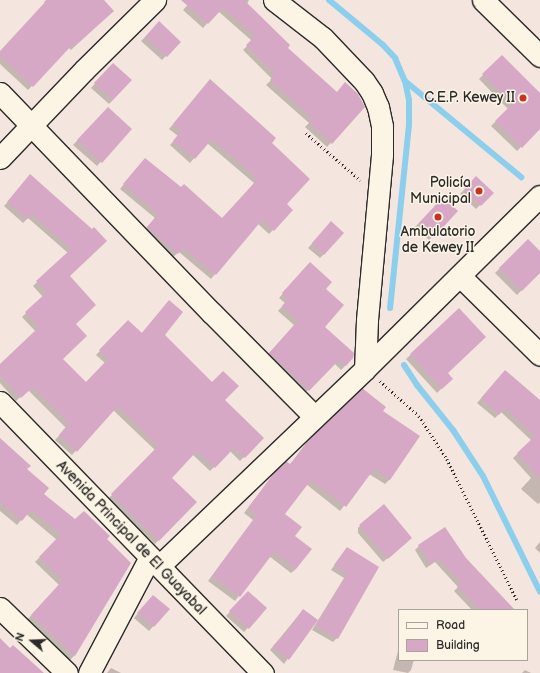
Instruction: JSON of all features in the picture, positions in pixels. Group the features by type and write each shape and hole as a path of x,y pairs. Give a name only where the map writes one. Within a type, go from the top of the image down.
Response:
{"street":[{"path":"0,158 155,0"},
{"path":"274,0 323,38 364,81 372,93 382,126 378,196 367,320 365,369"},
{"path":"483,0 540,56"},
{"path":"0,93 212,313 315,417"},
{"path":"89,673 155,562 315,417 540,196"},
{"path":"460,276 540,355"},
{"name":"Avenida Principal de El Guayabal","path":"0,402 263,673"},
{"path":"0,608 67,673"}],"path":[{"path":"306,133 378,196"},
{"path":"365,369 395,393 419,416 447,459 517,600"}],"building":[{"path":"47,0 104,0 114,11 75,46 73,44 33,87 0,56 0,51"},
{"path":"181,0 244,0 290,45 288,48 337,92 345,82 358,94 365,107 332,144 309,122 312,118 270,80 275,74 246,45 255,36 223,8 208,24"},
{"path":"159,21 181,42 167,57 145,37"},
{"name":"C.E.P. Kewey II","path":"502,55 540,93 540,129 522,148 495,121 512,104 482,74"},
{"path":"113,63 132,80 113,100 94,83"},
{"path":"210,79 276,138 272,143 310,179 287,204 293,210 274,231 262,220 216,275 183,248 178,254 147,227 158,214 123,184 145,158 181,187 184,184 222,218 258,179 212,139 195,159 173,141 181,131 173,124"},
{"path":"108,107 132,129 102,163 77,140"},
{"path":"30,174 92,229 94,227 107,241 70,276 96,305 76,324 87,336 63,359 86,382 108,359 99,350 128,320 142,333 169,300 183,312 165,335 212,382 223,371 239,386 225,400 264,438 245,458 234,448 215,468 197,451 172,478 197,502 159,541 111,494 158,446 118,406 77,452 59,435 69,423 33,387 21,398 0,375 0,364 39,327 25,312 47,292 36,281 71,249 32,214 28,219 7,202"},
{"name":"Policía Municipal","path":"476,176 494,193 481,206 464,189"},
{"name":"Ambulatorio de Kewey II","path":"443,197 458,211 434,237 419,223"},
{"path":"331,221 344,233 324,255 312,243"},
{"path":"528,239 540,251 540,273 522,291 499,268"},
{"path":"310,262 332,282 326,289 344,305 325,327 354,353 353,358 346,366 339,360 309,391 269,353 298,321 282,306 288,299 282,293"},
{"path":"459,308 486,337 448,373 453,379 442,389 410,354"},
{"path":"505,370 540,400 540,479 517,453 535,436 505,408 499,415 481,398"},
{"path":"362,388 386,407 383,411 420,436 390,480 374,469 346,507 311,480 285,514 302,527 295,536 312,549 296,569 274,552 240,597 212,576 257,515 248,508 277,469 286,461 290,464 311,438"},
{"path":"0,438 31,466 27,469 49,488 44,494 75,519 84,511 110,536 107,539 131,563 75,656 31,615 63,580 39,557 61,534 31,510 22,521 0,502"},
{"path":"384,504 412,538 388,559 359,525"},
{"path":"445,527 466,558 514,609 479,609 457,586 461,582 439,559 431,564 418,545"},
{"path":"347,547 379,567 338,639 316,626 347,574 334,565"},
{"path":"248,591 267,608 249,629 229,611"},
{"path":"153,595 170,609 154,627 137,613"},
{"path":"303,609 318,620 289,660 273,646 284,635"},
{"path":"0,638 10,648 13,645 44,673 0,673"}],"waterway":[{"path":"329,0 383,45 395,58 405,81 409,100 409,125 390,308"},
{"path":"405,81 521,177"},
{"path":"404,365 417,385 453,430 483,476 540,592"}],"place":[{"name":"C.E.P. Kewey II","path":"523,98"},
{"name":"Policía Municipal","path":"479,191"},
{"name":"Ambulatorio de Kewey II","path":"438,217"}]}
